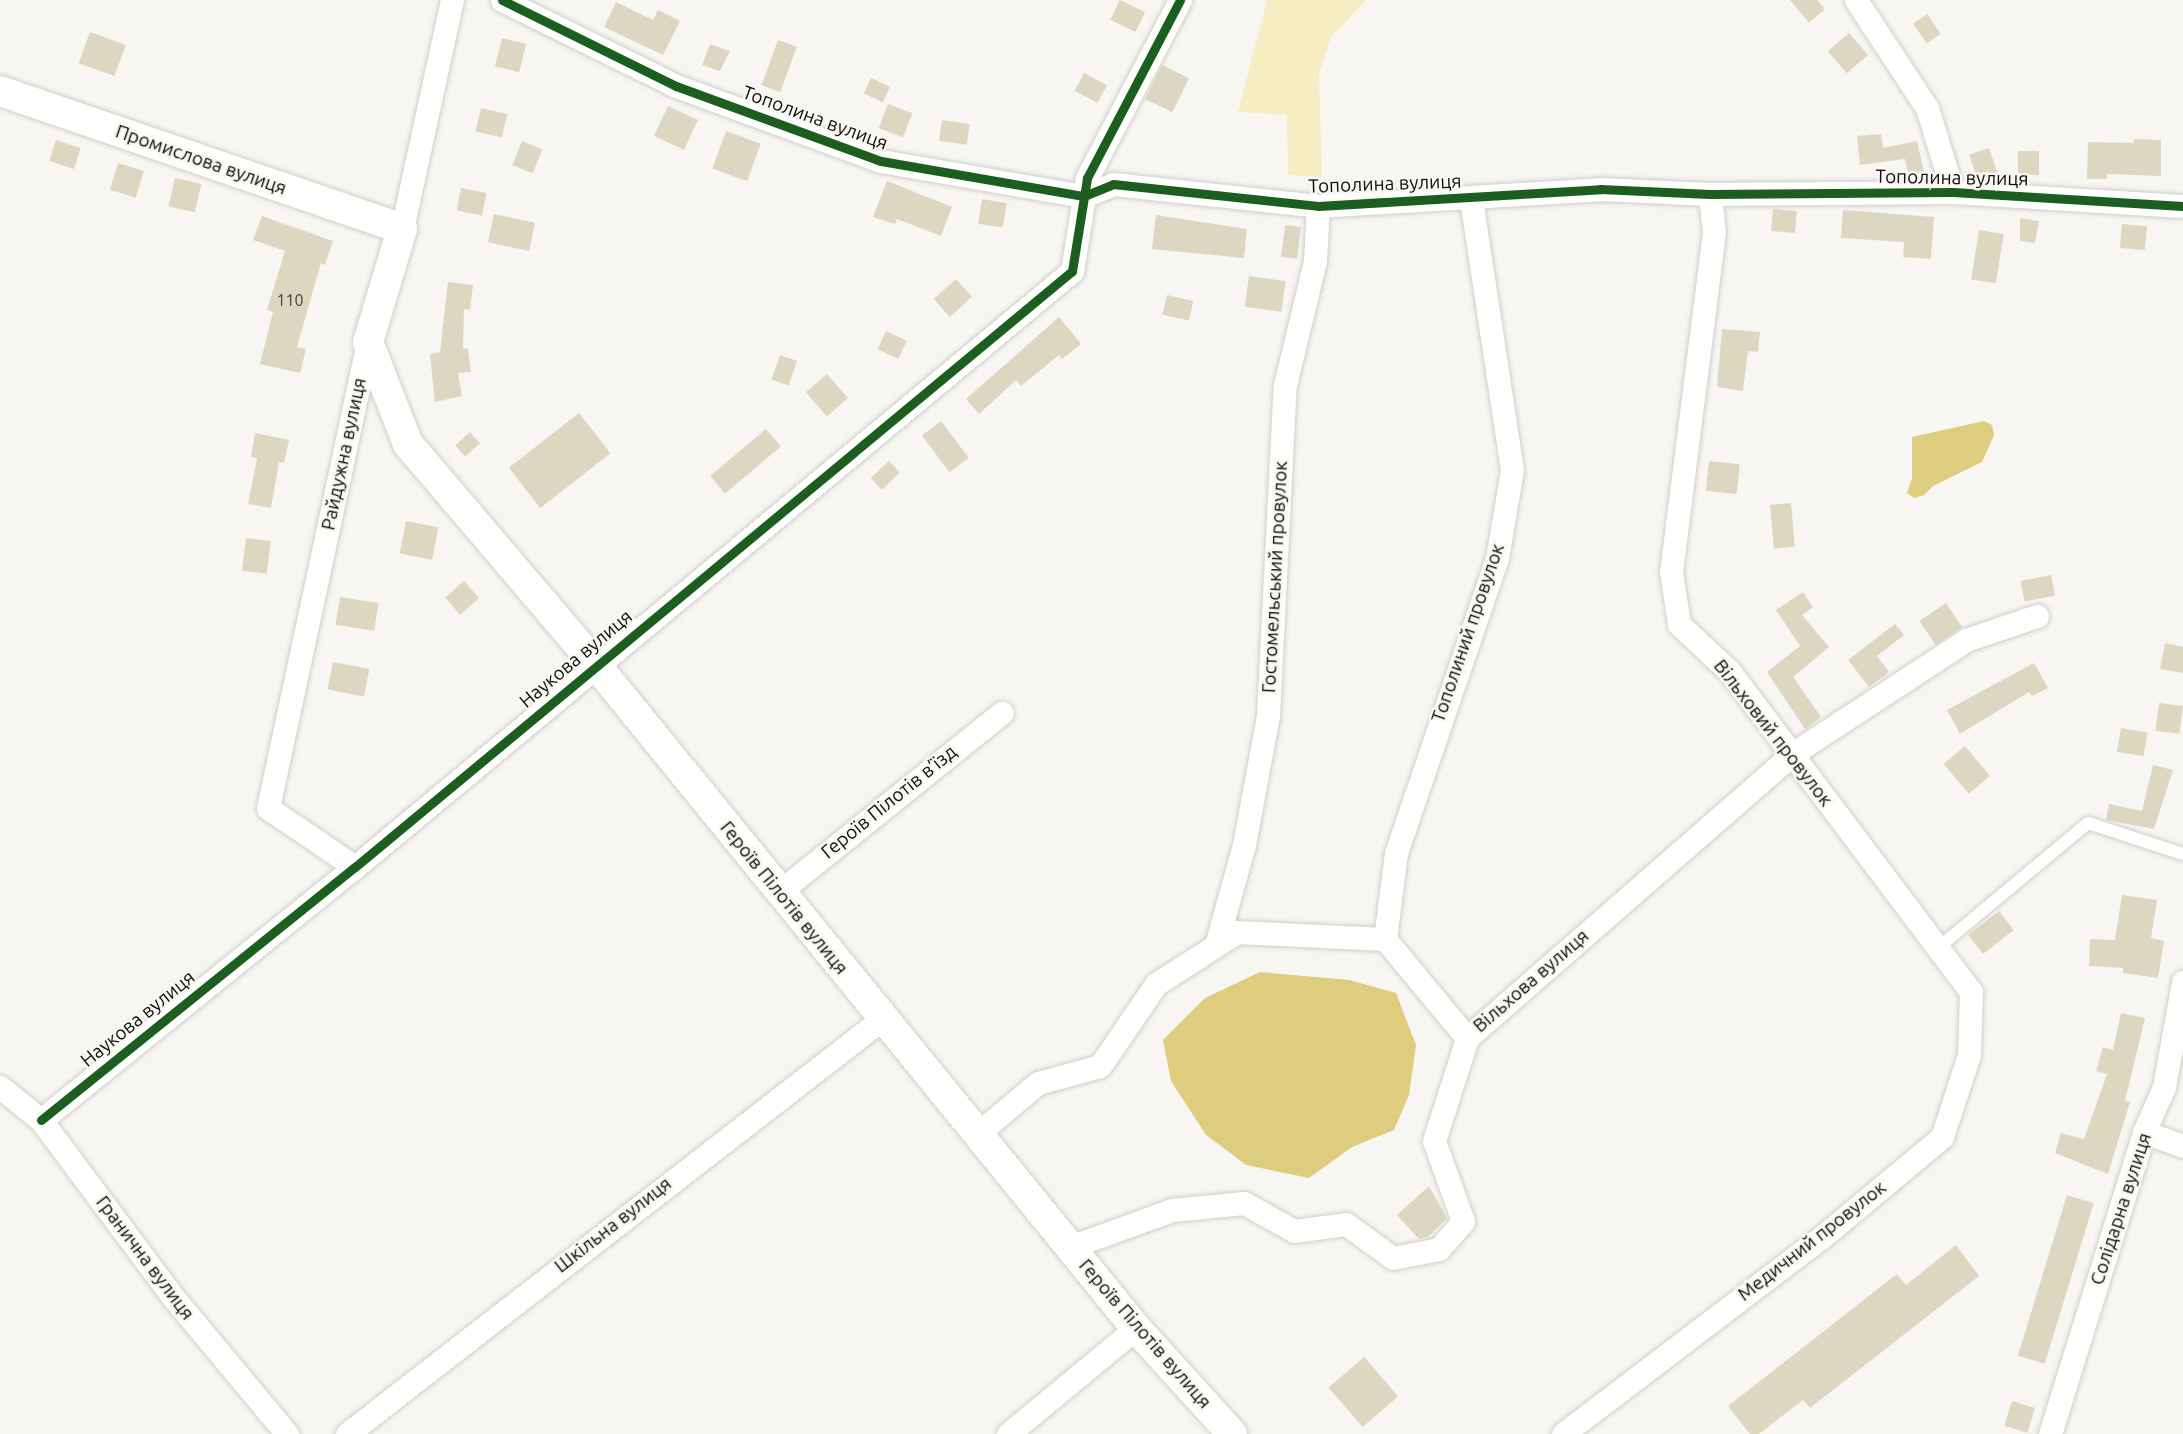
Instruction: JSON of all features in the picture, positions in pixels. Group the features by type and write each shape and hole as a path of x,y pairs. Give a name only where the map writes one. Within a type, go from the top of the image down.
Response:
{"street":[{"name":"Райдужна вулиця","path":"355,867 268,808 369,342 402,229 452,0"},
{"name":"Тополина вулиця","path":"502,0 676,86 881,161 1084,196 1113,184 1318,206 1471,199 1600,189 1710,194 1953,192 2183,206"},
{"name":"Наукова вулиця","path":"41,1120 355,867 1072,271 1087,178 1180,0"},
{"path":"1856,0 1927,108 1953,192"},
{"name":"Промислова вулиця","path":"0,91 402,229"},
{"name":"Вільховий провулок","path":"1710,194 1714,233 1671,572 1679,624 1729,671 1971,992"},
{"name":"Тополиний провулок","path":"1385,939 1396,853 1497,558 1512,470 1471,199"},
{"name":"Гостомельський провулок","path":"1216,945 1244,845 1268,715 1285,385 1315,261 1318,206"},
{"name":"Героїв Пілотів вулиця","path":"369,342 408,444 596,665 1136,1328 1232,1434"},
{"name":"Вільхова вулиця","path":"1070,1247 1172,1210 1244,1203 1294,1231 1346,1224 1393,1258 1439,1249 1463,1221 1434,1141 1467,1038 1791,754 1966,640 2037,616"},
{"name":"Героїв Пілотів в’їзд","path":"779,892 1002,713"},
{"path":"977,1134 1038,1083 1100,1066 1156,984 1237,932 1385,939 1467,1038"},
{"name":"Солідарна вулиця","path":"2050,1434 2144,1132 2164,1087 2183,982"},
{"name":"Медичний провулок","path":"1563,1434 1822,1237 1941,1137 1969,1055 1971,992"},
{"name":"Шкільна вулиця","path":"347,1434 882,1019"},
{"name":"Гранична вулиця","path":"0,1087 41,1120 172,1296 287,1434"},
{"path":"2144,1132 2183,1146"},
{"path":"1008,1434 1136,1328"}],"lane":[{"path":"1938,948 2088,823 2183,853"}],"shaded area":[{"path":"1267,0 1366,0 1331,37 1319,74 1322,177 1288,175 1287,115 1238,112"},
{"path":"1984,421 1992,425 1994,435 1982,462 1933,486 1924,495 1914,498 1907,493 1912,478 1912,437"},
{"path":"1260,972 1349,980 1396,993 1416,1045 1409,1095 1394,1130 1352,1147 1309,1178 1246,1165 1206,1135 1171,1081 1163,1040 1205,998"}],"building":[{"path":"1120,0 1145,12 1136,32 1110,20"},
{"path":"1790,0 1817,0 1825,9 1809,23"},
{"path":"616,2 653,20 658,10 680,21 663,55 604,27"},
{"path":"1927,14 1941,34 1927,43 1913,24"},
{"path":"90,32 126,45 114,76 79,63"},
{"path":"1849,33 1868,55 1847,73 1828,51"},
{"path":"502,38 526,44 519,72 495,66"},
{"path":"778,40 797,47 780,92 762,85"},
{"path":"710,44 730,51 720,71 702,65"},
{"path":"1162,65 1189,78 1172,112 1145,99"},
{"path":"1084,73 1107,85 1098,103 1075,91"},
{"path":"871,78 890,87 883,102 864,93"},
{"path":"888,104 912,113 903,138 879,128"},
{"path":"668,106 698,120 684,150 654,136"},
{"path":"481,108 507,114 502,137 476,131"},
{"path":"942,120 970,124 967,145 939,141"},
{"path":"726,131 761,144 747,181 712,169"},
{"path":"1881,134 1883,148 1917,141 1924,172 1908,175 1905,159 1860,165 1857,136"},
{"path":"2134,139 2161,140 2161,176 2107,174 2107,179 2087,179 2088,142 2134,143"},
{"path":"56,140 81,148 74,169 49,161"},
{"path":"522,141 542,149 533,173 512,165"},
{"path":"1989,148 1998,174 1978,181 1969,155"},
{"path":"2018,151 2039,151 2039,175 2018,175"},
{"path":"118,163 144,171 136,198 110,190"},
{"path":"175,178 201,184 195,212 168,206"},
{"path":"887,181 952,207 941,236 897,219 895,224 873,217"},
{"path":"461,188 487,193 482,216 457,211"},
{"path":"982,199 1007,203 1003,228 978,224"},
{"path":"1773,209 1797,211 1795,233 1771,231"},
{"path":"1843,210 1934,217 1931,259 1903,257 1904,242 1841,238"},
{"path":"494,214 535,223 529,251 488,242"},
{"path":"1156,215 1247,229 1244,258 1152,249"},
{"path":"262,216 333,241 325,265 321,263 297,347 306,349 300,373 260,364 273,312 267,310 285,251 253,240"},
{"path":"2020,218 2039,221 2035,243 2020,241"},
{"path":"2122,224 2147,226 2145,250 2120,248"},
{"path":"1285,225 1301,227 1297,259 1281,257"},
{"path":"1979,230 2004,234 1996,283 1971,279"},
{"path":"1249,276 1286,281 1281,312 1245,307"},
{"path":"956,279 972,297 950,317 934,299"},
{"path":"448,282 473,285 470,310 464,309 463,349 468,348 471,372 458,373 462,396 435,402 430,354 440,352"},
{"path":"1167,295 1193,301 1189,321 1163,314"},
{"path":"1059,317 1081,344 1062,359 1059,355 1021,386 1016,380 979,414 966,399"},
{"path":"1722,329 1760,332 1758,352 1748,351 1743,391 1717,387"},
{"path":"886,331 907,341 898,359 878,349"},
{"path":"780,355 797,361 789,385 772,380"},
{"path":"827,374 848,398 827,417 806,392"},
{"path":"579,413 610,453 540,508 509,468"},
{"path":"941,421 969,458 950,472 922,435"},
{"path":"766,429 781,447 725,494 710,476"},
{"path":"470,432 480,443 465,457 455,445"},
{"path":"255,433 289,440 284,463 279,462 271,508 248,504 257,458 251,457"},
{"path":"889,461 900,473 882,490 871,478"},
{"path":"1709,461 1740,464 1737,494 1706,491"},
{"path":"1791,503 1795,547 1774,549 1770,505"},
{"path":"406,521 438,527 432,560 400,553"},
{"path":"246,538 271,541 267,574 242,571"},
{"path":"2051,575 2055,596 2025,602 2021,581"},
{"path":"464,581 479,598 460,615 445,597"},
{"path":"1803,592 1813,607 1802,615 1829,647 1793,677 1821,717 1805,729 1767,672 1800,646 1776,610"},
{"path":"340,597 379,603 374,631 336,625"},
{"path":"1946,603 1962,627 1936,645 1919,621"},
{"path":"1895,624 1904,635 1877,656 1889,672 1869,687 1848,660"},
{"path":"2165,643 2183,647 2183,673 2160,669"},
{"path":"333,662 369,669 364,697 328,689"},
{"path":"2034,663 2048,688 2032,696 2029,692 1960,734 1947,710"},
{"path":"2159,703 2183,706 2179,734 2156,731"},
{"path":"2121,728 2148,733 2143,756 2117,752"},
{"path":"1965,746 1990,776 1969,794 1944,764"},
{"path":"2153,765 2173,770 2154,829 2106,820 2109,804 2142,811"},
{"path":"2122,895 2157,900 2151,938 2164,941 2158,978 2123,973 2123,968 2089,966 2090,939 2115,940"},
{"path":"1999,911 2014,930 1983,954 1968,935"},
{"path":"2121,1013 2145,1018 2125,1101 2130,1102 2108,1174 2055,1153 2061,1133 2084,1139 2107,1074 2096,1071 2103,1047 2113,1050"},
{"path":"1429,1186 1447,1218 1428,1237 1419,1239 1397,1215"},
{"path":"2067,1195 2094,1203 2045,1364 2018,1356"},
{"path":"1956,1245 1979,1276 1810,1408 1803,1400 1759,1434 1750,1434 1728,1406 1897,1274 1906,1285"},
{"path":"1364,1357 1398,1396 1363,1427 1329,1388"},
{"path":"2012,1401 2035,1408 2027,1433 2004,1426"}],"cycle path":[{"path":"502,0 676,86 881,161 1084,196 1113,184 1318,206 1600,189 1710,194 1953,192 2183,206"},
{"path":"41,1120 355,867 1072,271 1087,178 1180,0"}]}
